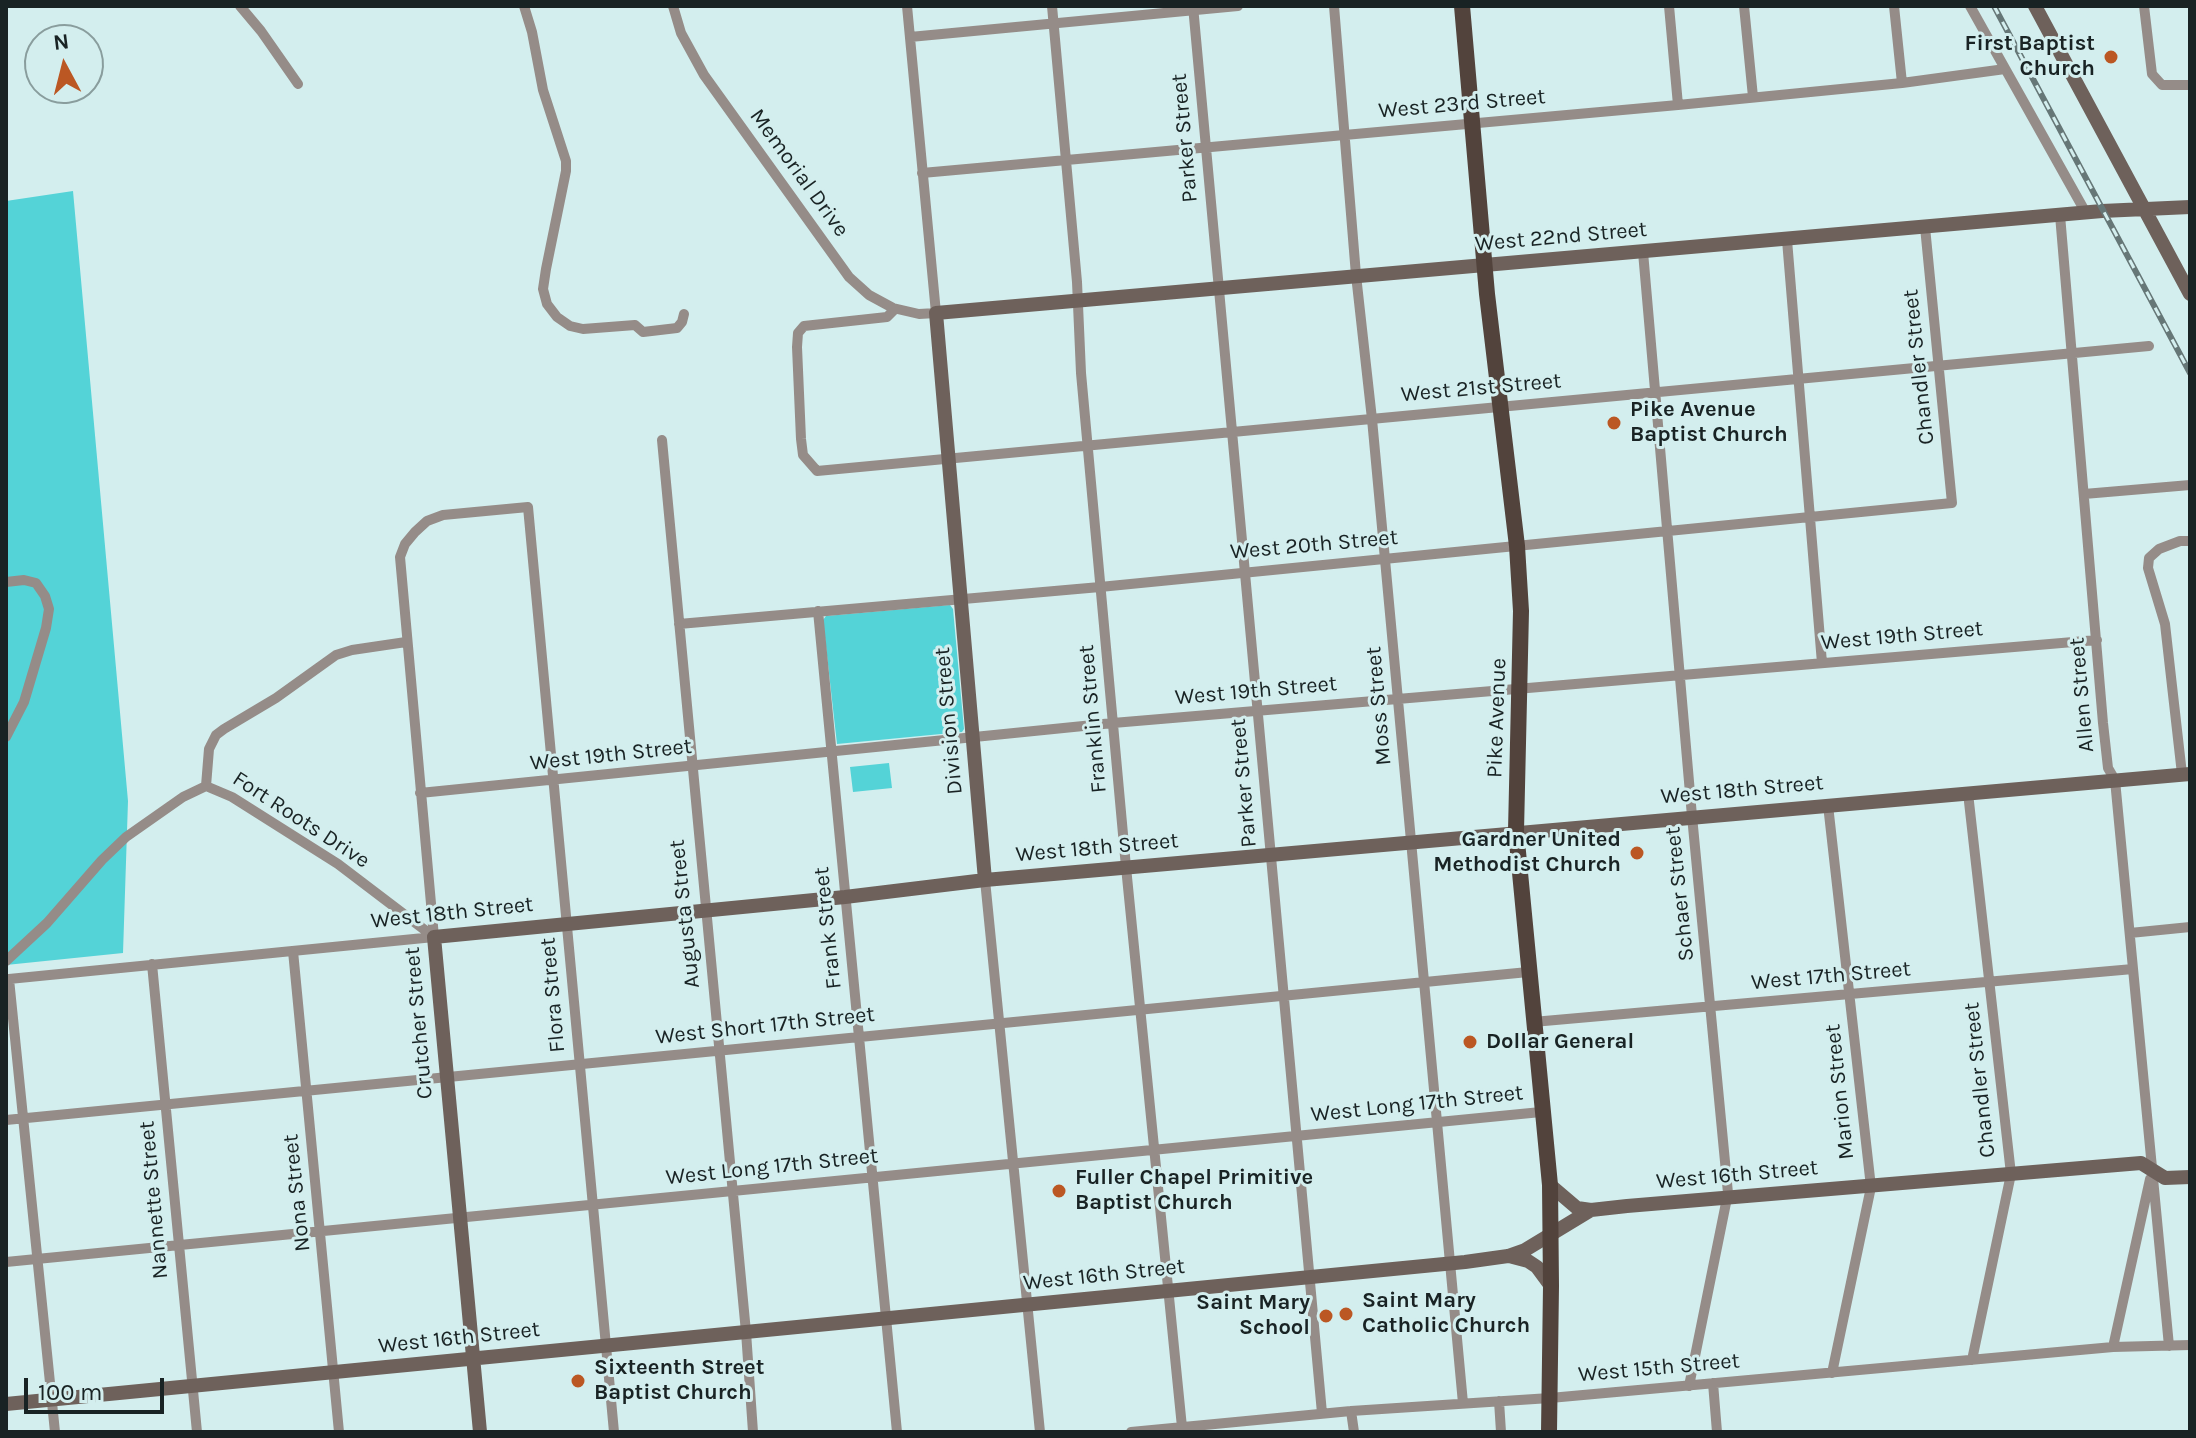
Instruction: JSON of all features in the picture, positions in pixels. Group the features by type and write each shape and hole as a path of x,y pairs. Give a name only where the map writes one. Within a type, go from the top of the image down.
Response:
{"main road":[{"name":"Pike Avenue","path":"1462,6 1521,611 1516,831 1550,1185 1549,1432"}],"street":[{"path":"240,6 298,84"},
{"path":"524,6 543,90 566,161 543,289 547,304 557,317 570,326 583,329 635,325 643,332 677,328 684,314"},
{"name":"Memorial Drive","path":"673,6 681,33 704,75 849,277 869,295 895,309 919,314 936,313"},
{"name":"Division Street","path":"907,6 985,880 1040,1432"},
{"name":"Franklin Street","path":"1052,6 1100,587 1182,1427"},
{"path":"910,37 1238,6"},
{"name":"Moss Street","path":"1334,6 1356,275 1463,1403"},
{"path":"1669,6 1678,105"},
{"path":"1744,6 1753,97"},
{"path":"1894,6 1902,83"},
{"path":"1970,6 2086,213"},
{"path":"2035,6 2190,294"},
{"path":"2144,6 2152,74 2157,81 2173,87 2190,85"},
{"name":"Parker Street","path":"1193,8 1322,1413"},
{"name":"West 23rd Street","path":"922,173 1678,105 1902,83 2005,69"},
{"name":"West 22nd Street","path":"936,313 2060,215 2190,207"},
{"name":"Allen Street","path":"2060,215 2108,768 2115,780 2169,1346"},
{"name":"Chandler Street","path":"1925,227 1952,503"},
{"path":"1787,240 1822,663"},
{"name":"Schaer Street","path":"1643,252 1727,1198 1689,1386"},
{"name":"West 21st Street","path":"895,309 887,317 804,326 798,333 803,455 817,471 2149,346"},
{"name":"Augusta Street","path":"662,440 753,1432"},
{"path":"2084,494 2190,485"},
{"name":"West 20th Street","path":"679,624 1100,587 1952,503"},
{"name":"Flora Street","path":"399,562 405,544 427,521 443,515 528,507 614,1432"},
{"path":"2186,774 2165,624 2148,568 2149,558 2159,549 2180,541 2190,541"},
{"name":"Crutcher Street","path":"399,562 480,1432"},
{"path":"6,582 24,580 36,583 49,609 24,702 6,737"},
{"name":"Frank Street","path":"818,611 897,1432"},
{"name":"West 19th Street","path":"420,793 1113,723 2097,640"},
{"path":"206,786 209,749 216,735 224,729 276,698 336,655 406,642"},
{"name":"West 18th Street","path":"24,1118 9,979 845,897 985,880 2186,774"},
{"name":"Fort Roots Drive","path":"6,961 47,923 126,837 183,797 206,786 232,797 338,864 434,937"},
{"name":"Chandler Street","path":"1968,793 2011,1174 1972,1360"},
{"name":"Marion Street","path":"1828,805 1871,1187 1832,1373"},
{"path":"2130,933 2190,927"},
{"name":"Nona Street","path":"293,951 339,1432"},
{"name":"Nannette Street","path":"152,964 197,1432"},
{"name":"West 17th Street","path":"1533,1022 2133,969"},
{"name":"West Short 17th Street","path":"6,1120 1528,972"},
{"name":"West Long 17th Street","path":"6,1262 1541,1112"},
{"path":"24,1118 55,1432"},
{"name":"West 16th Street","path":"6,1404 1451,1263 1508,1256 1525,1250 1591,1210 2141,1163 2165,1178 2190,1177"},
{"name":"Allen Street","path":"2113,1347 2152,1169"},
{"path":"1550,1185 1577,1208 1591,1210"},
{"path":"1508,1256 1528,1261 1537,1267 1551,1286"},
{"name":"West 15th Street","path":"1131,1432 1202,1428 1322,1413 1550,1398 2113,1347 2190,1345"},
{"path":"1713,1383 1717,1432"},
{"path":"1499,1401 1501,1432"},
{"path":"1351,1411 1354,1432"}],"shaded area":[{"path":"73,191 128,801 123,953 6,965 6,201"},
{"path":"950,605 953,609 962,732 837,744 823,620 826,616"},
{"path":"889,763 892,788 853,792 850,767"}],"railway":[{"path":"1994,6 2190,373"}],"place":[{"name":"First Baptist Church","path":"2111,57"},
{"name":"Pike Avenue Baptist Church","path":"1614,423"},
{"name":"Gardner United Methodist Church","path":"1637,853"},
{"name":"Dollar General","path":"1470,1042"},
{"name":"Fuller Chapel Primitive Baptist Church","path":"1059,1191"},
{"name":"Saint Mary Catholic Church","path":"1346,1314"},
{"name":"Saint Mary School","path":"1326,1316"},
{"name":"Sixteenth Street Baptist Church","path":"578,1381"}]}
